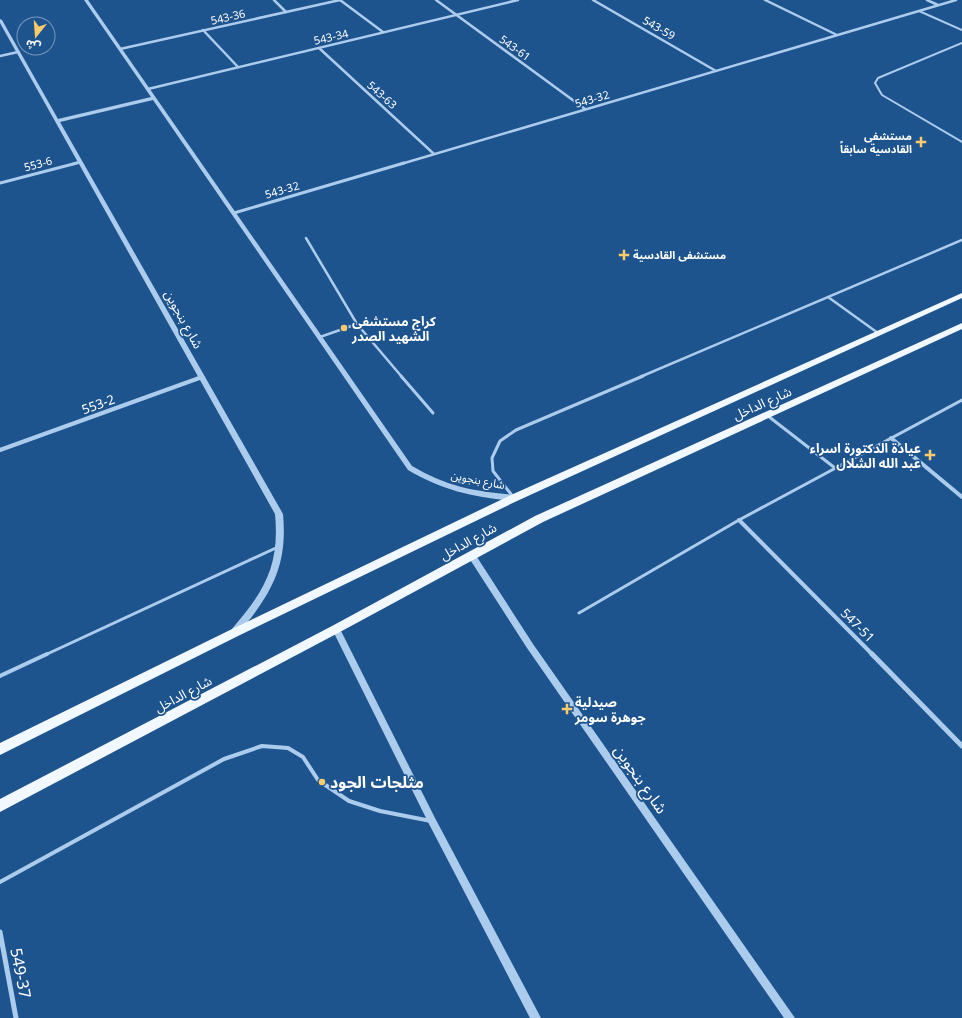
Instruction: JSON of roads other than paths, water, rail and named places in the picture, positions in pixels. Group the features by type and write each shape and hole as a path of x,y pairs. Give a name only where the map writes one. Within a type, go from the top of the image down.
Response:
{"main road":[{"name":"شارع الداخل","path":"0,749 232,634 514,498 962,295"},
{"name":"شارع الداخل","path":"0,806 336,629 539,519 646,469 768,416 962,326"}],"street":[{"name":"شارع بنجوين","path":"86,0 410,468 449,488 480,495 514,498"},
{"path":"274,0 286,12"},
{"name":"543-36","path":"120,49 340,0"},
{"path":"340,0 383,32"},
{"name":"543-61","path":"436,0 585,109"},
{"name":"543-34","path":"148,89 518,0"},
{"name":"543-59","path":"593,0 716,71"},
{"path":"765,0 838,35"},
{"path":"927,0 938,5"},
{"name":"543-32","path":"234,213 956,0"},
{"name":"شارع بنجوين","path":"0,20 16,48"},
{"path":"203,30 238,67"},
{"name":"543-63","path":"319,48 434,154"},
{"path":"0,56 16,52"},
{"name":"شارع بنجوين","path":"20,56 278,514 281,530 281,546 277,563 268,588 253,611 232,634"},
{"path":"57,121 154,98"},
{"name":"553-6","path":"0,183 80,162"},
{"name":"553-2","path":"0,450 202,377"},
{"path":"890,438 962,497"},
{"name":"547-51","path":"739,520 962,746"},
{"name":"شارع بنجوين","path":"472,556 530,646 790,1018"},
{"path":"336,629 432,821 536,1018"},
{"name":"549-37","path":"0,932 16,1018"}],"lane":[{"path":"919,11 962,30"},
{"path":"962,43 878,78 875,83 877,89 882,95 962,142"},
{"path":"306,238 357,324 433,413"},
{"path":"514,498 493,471 492,458 500,442 516,430 962,240"},
{"path":"828,297 878,333"},
{"path":"320,337 357,324"},
{"path":"579,613 739,520 962,400"},
{"path":"768,416 835,468"},
{"path":"0,676 281,546"},
{"path":"0,882 224,759 262,746 288,748 303,757 318,780 349,801 380,811 432,821"}],"place":[{"name":"مستشفى القادسية سابقاً","path":"921,142"},
{"name":"مستشفى القادسية","path":"624,255"},
{"name":"كراج مستشفى الشهيد الصدر","path":"344,328"},
{"name":"عيادة الدكتورة اسراء عبد الله الشلال","path":"930,455"},
{"name":"صيدلية جوهرة سومر","path":"567,709"},
{"name":"مثلجات الجود","path":"322,782"}]}
